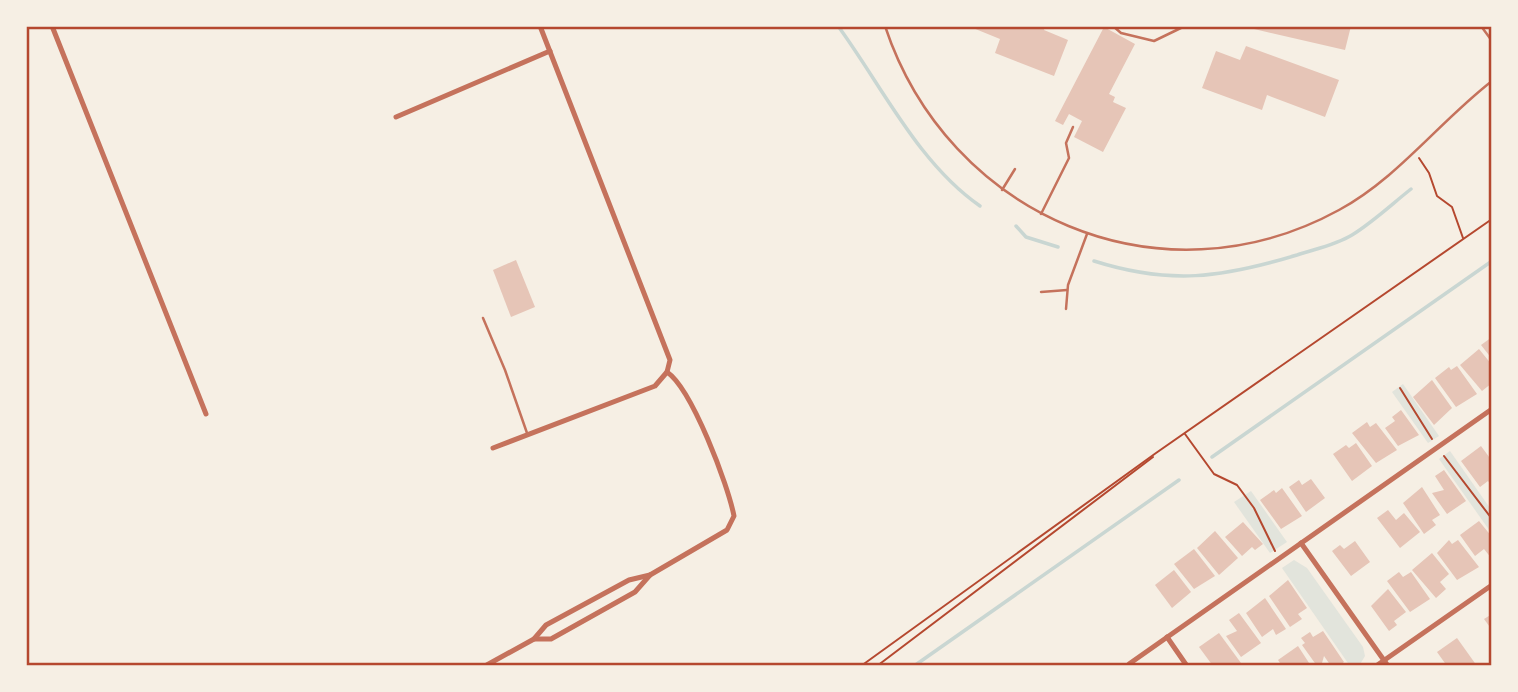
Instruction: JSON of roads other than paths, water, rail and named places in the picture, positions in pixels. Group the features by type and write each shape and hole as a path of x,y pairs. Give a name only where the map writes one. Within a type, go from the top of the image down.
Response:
{"street":[{"path":"52,26 206,414"},
{"path":"493,448 655,386 667,372 670,360 540,26"},
{"path":"396,117 550,51"},
{"path":"485,666 534,639 546,625 629,580 649,575 727,530 734,516 730,496 693,407 675,377 667,372"},
{"path":"1129,664 1492,409"},
{"path":"1301,543 1386,663"},
{"path":"534,639 551,639 635,592 649,575"},
{"path":"1376,666 1386,663 1492,585"},
{"path":"1167,637 1187,666"}],"lane":[{"path":"884,26 899,65 928,116 957,150 1002,190 1041,214 1087,234 1120,243 1171,250 1213,249 1261,240 1306,226 1339,210 1369,191 1492,80"},
{"path":"1112,26 1121,33 1153,41 1185,26"},
{"path":"1482,26 1492,41"},
{"path":"1041,214 1069,158 1066,143 1073,127"},
{"path":"1002,190 1015,169"},
{"path":"1066,309 1067,290 1087,234"},
{"path":"1041,292 1067,290"},
{"path":"483,318 528,435"}],"waterway":[{"path":"838,26 919,146 958,188 980,206"},
{"path":"1094,261 1121,269 1172,276 1196,276 1244,269 1346,238 1411,189"},
{"path":"1016,226 1026,237 1058,247"},
{"path":"1212,457 1492,261"},
{"path":"914,666 1179,480"}]}
